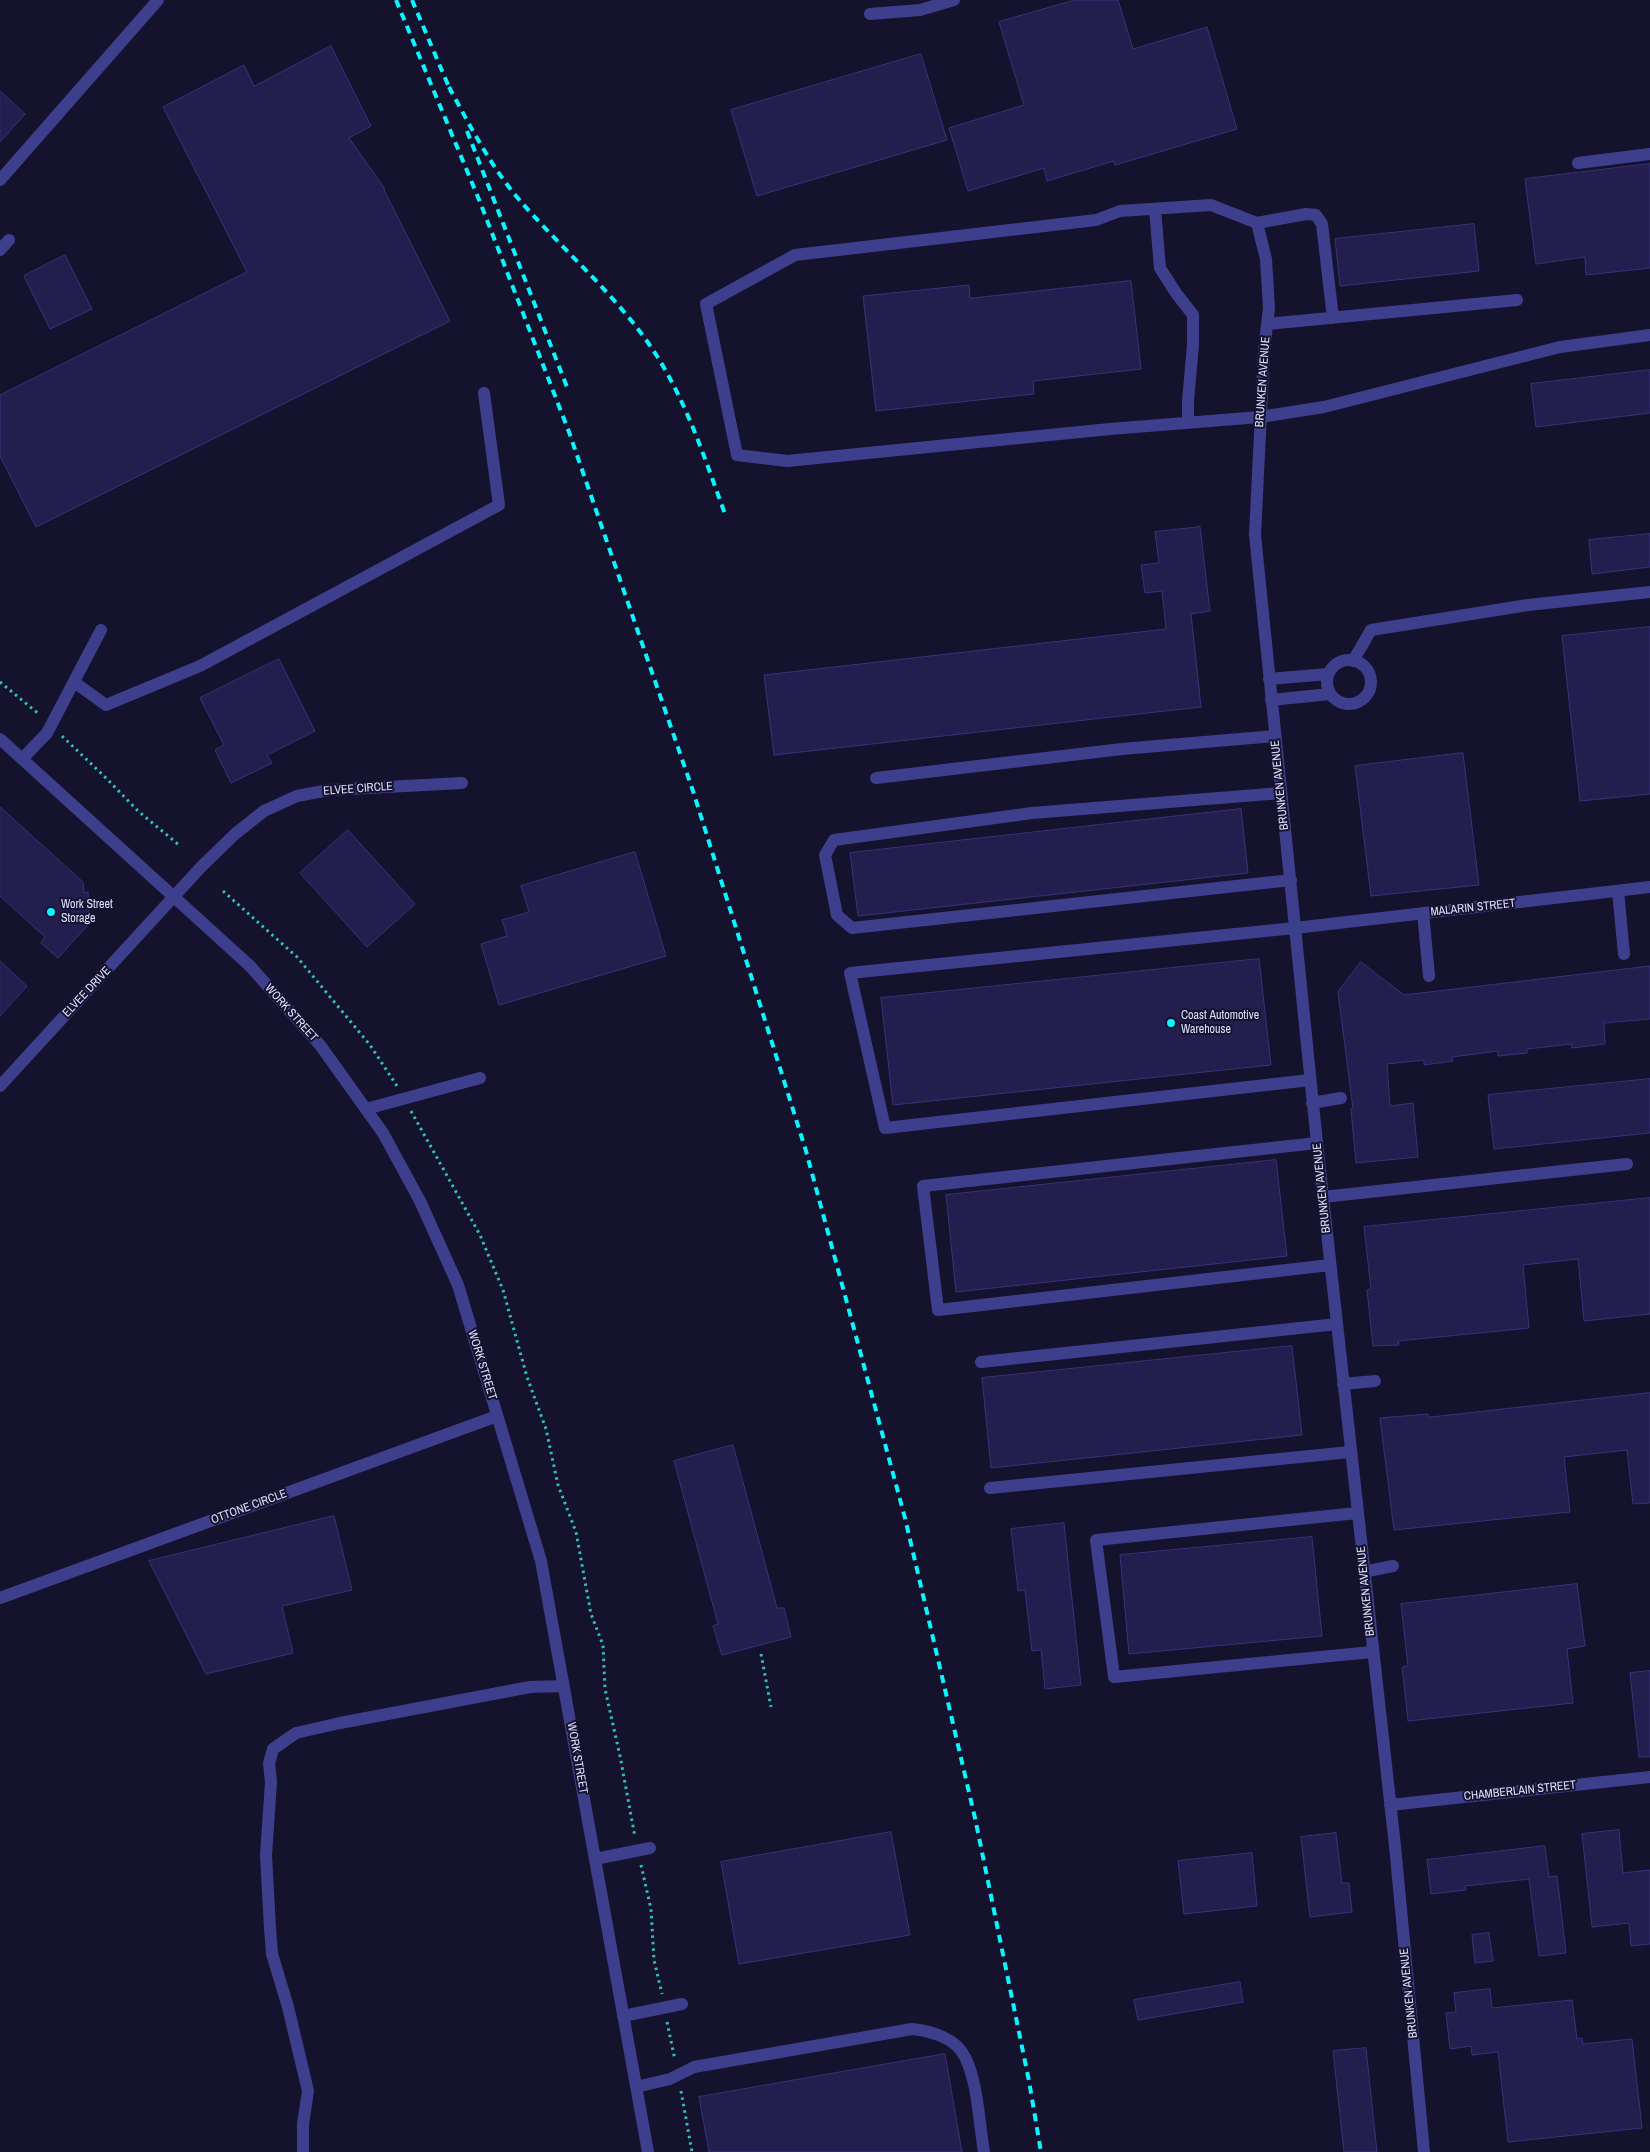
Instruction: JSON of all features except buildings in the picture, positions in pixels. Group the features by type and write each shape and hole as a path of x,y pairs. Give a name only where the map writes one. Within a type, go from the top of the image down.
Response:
{"street":[{"path":"0,180 158,0"},
{"path":"870,14 920,10 954,0"},
{"path":"1578,163 1650,154"},
{"path":"1333,318 1322,224 1316,215 1306,214 1257,224 1210,205 1120,211 1096,220 795,255 706,304 737,455 787,461 1188,422 1260,417 1324,407 1560,347 1650,335"},
{"path":"1155,209 1160,268 1193,315 1188,422"},
{"name":"BRUNKEN AVENUE","path":"1257,224 1266,259 1269,308 1260,417 1254,536 1291,880 1312,1103 1390,1805 1424,2152"},
{"path":"0,250 9,240"},
{"path":"1267,324 1517,300"},
{"path":"74,682 106,705 200,666 500,505 484,393"},
{"path":"1353,661 1371,630 1528,605 1650,592"},
{"path":"22,759 47,733 100,630"},
{"path":"1347,660 1353,661 1366,668 1369,674 1370,688 1367,695 1356,704 1348,705 1335,700 1330,694 1327,681 1328,674 1335,665 1347,660"},
{"path":"1269,679 1328,674"},
{"path":"1271,700 1330,694"},
{"path":"876,778 1122,749 1275,736"},
{"name":"WORK STREET","path":"0,739 256,974 320,1045 383,1133 420,1201 458,1285 541,1561 648,2152"},
{"name":"ELVEE CIRCLE","path":"173,898 235,834 264,810 297,796 329,790 462,783"},
{"path":"1281,793 1032,813 834,840 826,855 837,915 852,928 1291,880"},
{"name":"MALARIN STREET","path":"1310,1080 885,1128 850,973 1295,928 1650,888"},
{"path":"1618,891 1624,954"},
{"name":"ELVEE DRIVE","path":"0,1086 173,898"},
{"path":"1423,913 1429,976"},
{"path":"366,1109 480,1078"},
{"path":"1312,1103 1341,1098"},
{"path":"1317,1143 923,1186 938,1310 1330,1265"},
{"path":"1323,1197 1627,1164"},
{"path":"981,1362 1337,1324"},
{"path":"1343,1384 1375,1381"},
{"name":"OTTONE CIRCLE","path":"0,1598 497,1416"},
{"path":"990,1488 1350,1452"},
{"path":"1357,1513 1096,1540 1114,1677 1372,1652"},
{"path":"1364,1572 1393,1566"},
{"path":"304,2152 303,2124 308,2091 288,2007 272,1954 270,1928 266,1855 271,1782 270,1763 274,1748 296,1732 530,1687 563,1686"},
{"name":"CHAMBERLAIN STREET","path":"1390,1805 1650,1777"},
{"path":"595,1860 650,1848"},
{"path":"623,2016 682,2004"},
{"path":"636,2087 670,2080 694,2067 912,2029 930,2031 951,2042 964,2055 972,2078 984,2152"}],"path":[{"path":"0,682 50,725 138,811 179,845"},
{"path":"761,1654 771,1706"}],"railway":[{"path":"396,0 480,202 569,432 693,791 806,1151 905,1518 975,1818 1029,2081 1041,2152"},
{"path":"412,0 451,92"},
{"path":"449,87 480,143 516,196 627,315 655,354 680,397 725,514"},
{"path":"467,131 567,387"}],"place":[{"name":"Work Street Storage","path":"51,912"},
{"name":"Coast Automotive Warehouse","path":"1171,1023"}]}
